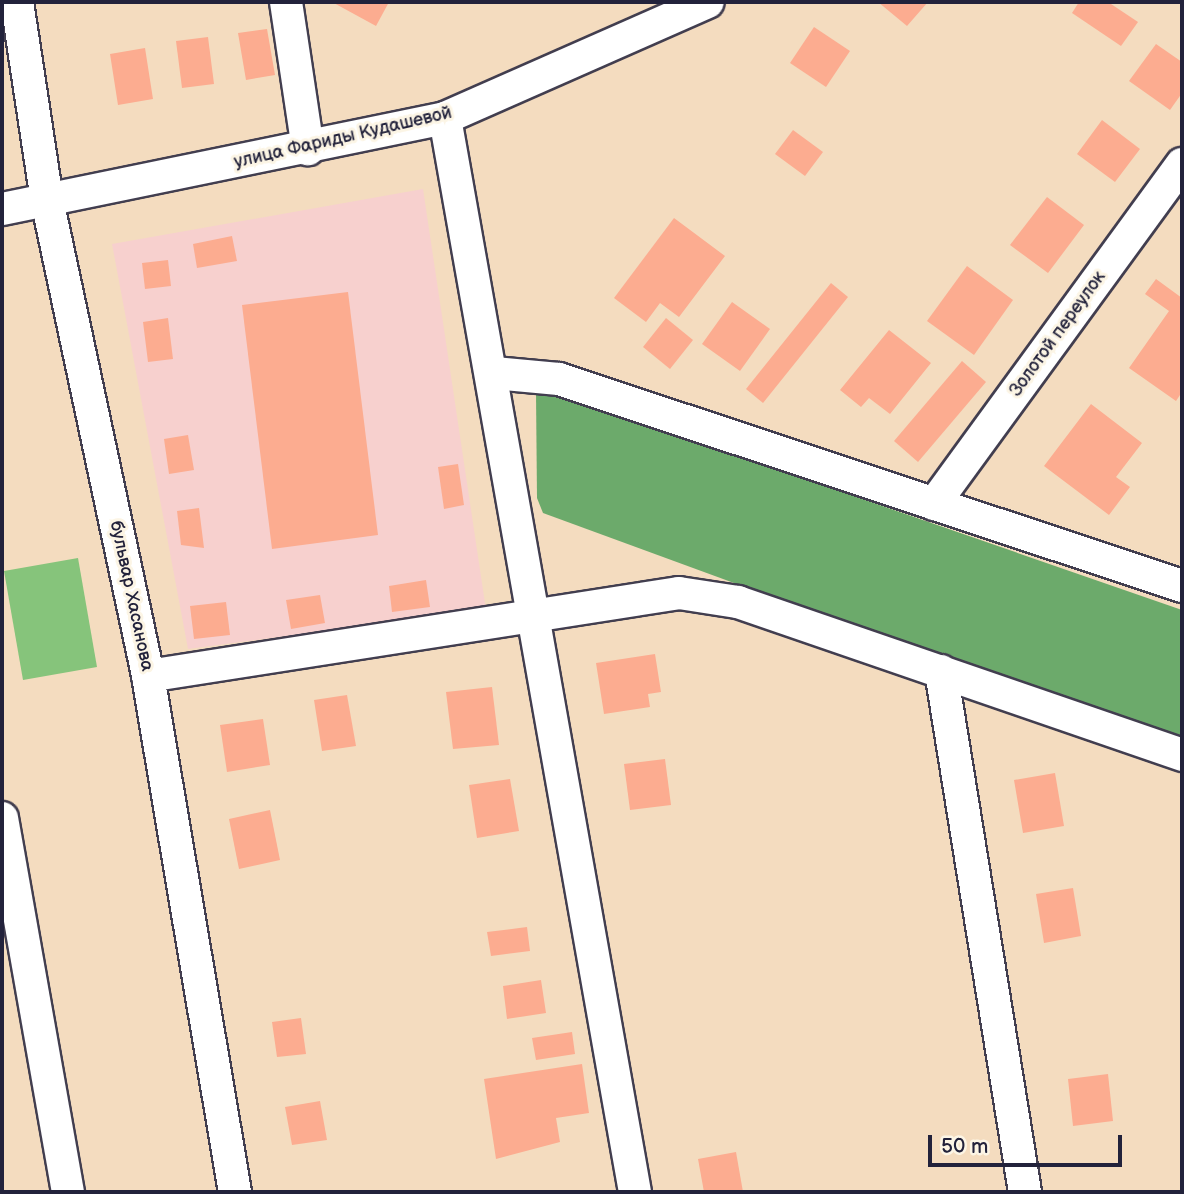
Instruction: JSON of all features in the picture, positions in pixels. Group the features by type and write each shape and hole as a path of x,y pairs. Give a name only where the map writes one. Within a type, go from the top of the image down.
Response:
{"street":[{"name":"бульвар Хасанова","path":"17,2 47,200 148,676 235,1192"},
{"path":"286,2 308,149"},
{"name":"улица Фариды Кудашевой","path":"2,209 308,149 445,118 708,2"},
{"path":"445,118 494,373 635,1192"},
{"name":"Золотой переулок","path":"933,504 1182,164"},
{"path":"494,373 559,379 1182,586"},
{"path":"148,676 536,613 679,593 703,596 942,671 1182,755"},
{"path":"942,671 1024,1192"},
{"path":"2,818 68,1192"}],"shaded area":[{"path":"423,189 486,610 188,649 112,244"}],"green space":[{"path":"554,392 1182,610 1182,747 543,513 537,498 536,393"},
{"path":"78,558 97,667 23,680 4,571"}],"building":[{"path":"332,2 389,2 376,26"},
{"path":"878,2 928,2 907,26"},
{"path":"1079,2 1108,2 1138,22 1121,46 1072,13"},
{"path":"814,27 850,51 826,87 790,63"},
{"path":"267,29 275,75 246,80 238,33"},
{"path":"208,37 214,84 182,88 176,41"},
{"path":"1156,44 1182,62 1182,93 1170,110 1129,81"},
{"path":"145,48 153,99 118,105 110,54"},
{"path":"1102,120 1140,149 1115,182 1077,154"},
{"path":"793,130 823,152 805,176 775,154"},
{"path":"1047,197 1084,225 1048,273 1010,245"},
{"path":"674,218 725,256 679,317 660,303 646,322 614,298"},
{"path":"232,236 237,261 197,268 193,244"},
{"path":"168,260 171,286 145,289 142,263"},
{"path":"967,266 1013,300 974,355 927,321"},
{"path":"1156,279 1182,298 1182,392 1176,401 1129,368 1169,311 1145,294"},
{"path":"831,283 848,297 763,403 746,389"},
{"path":"348,292 378,535 272,549 242,305"},
{"path":"732,302 770,329 740,371 702,344"},
{"path":"168,318 173,359 148,362 143,322"},
{"path":"666,318 693,340 670,369 643,347"},
{"path":"889,330 931,363 890,414 869,398 861,407 840,390"},
{"path":"962,361 986,382 918,462 894,441"},
{"path":"1091,404 1142,443 1116,477 1130,487 1109,515 1044,466"},
{"path":"188,435 194,470 169,474 164,439"},
{"path":"458,464 464,505 444,509 438,467"},
{"path":"199,508 204,548 181,545 177,511"},
{"path":"426,580 430,607 392,612 389,586"},
{"path":"320,595 325,623 291,629 286,600"},
{"path":"226,602 230,635 194,639 190,606"},
{"path":"655,654 661,692 648,694 650,707 604,714 596,663"},
{"path":"492,687 499,745 453,749 446,692"},
{"path":"347,695 356,746 322,751 314,700"},
{"path":"263,719 270,765 227,772 220,725"},
{"path":"665,759 671,805 630,810 624,764"},
{"path":"1055,773 1064,826 1023,833 1014,780"},
{"path":"510,779 519,831 477,838 469,785"},
{"path":"270,810 280,860 239,869 229,819"},
{"path":"1073,888 1081,936 1044,943 1036,894"},
{"path":"527,927 530,951 491,956 487,932"},
{"path":"541,980 546,1013 507,1019 503,986"},
{"path":"301,1018 306,1054 277,1057 272,1022"},
{"path":"572,1032 575,1054 536,1060 532,1038"},
{"path":"582,1064 589,1113 556,1118 560,1142 496,1159 484,1079"},
{"path":"1108,1074 1113,1121 1073,1126 1068,1079"},
{"path":"320,1101 327,1140 292,1145 285,1107"},
{"path":"736,1152 743,1192 704,1192 698,1159"}]}
